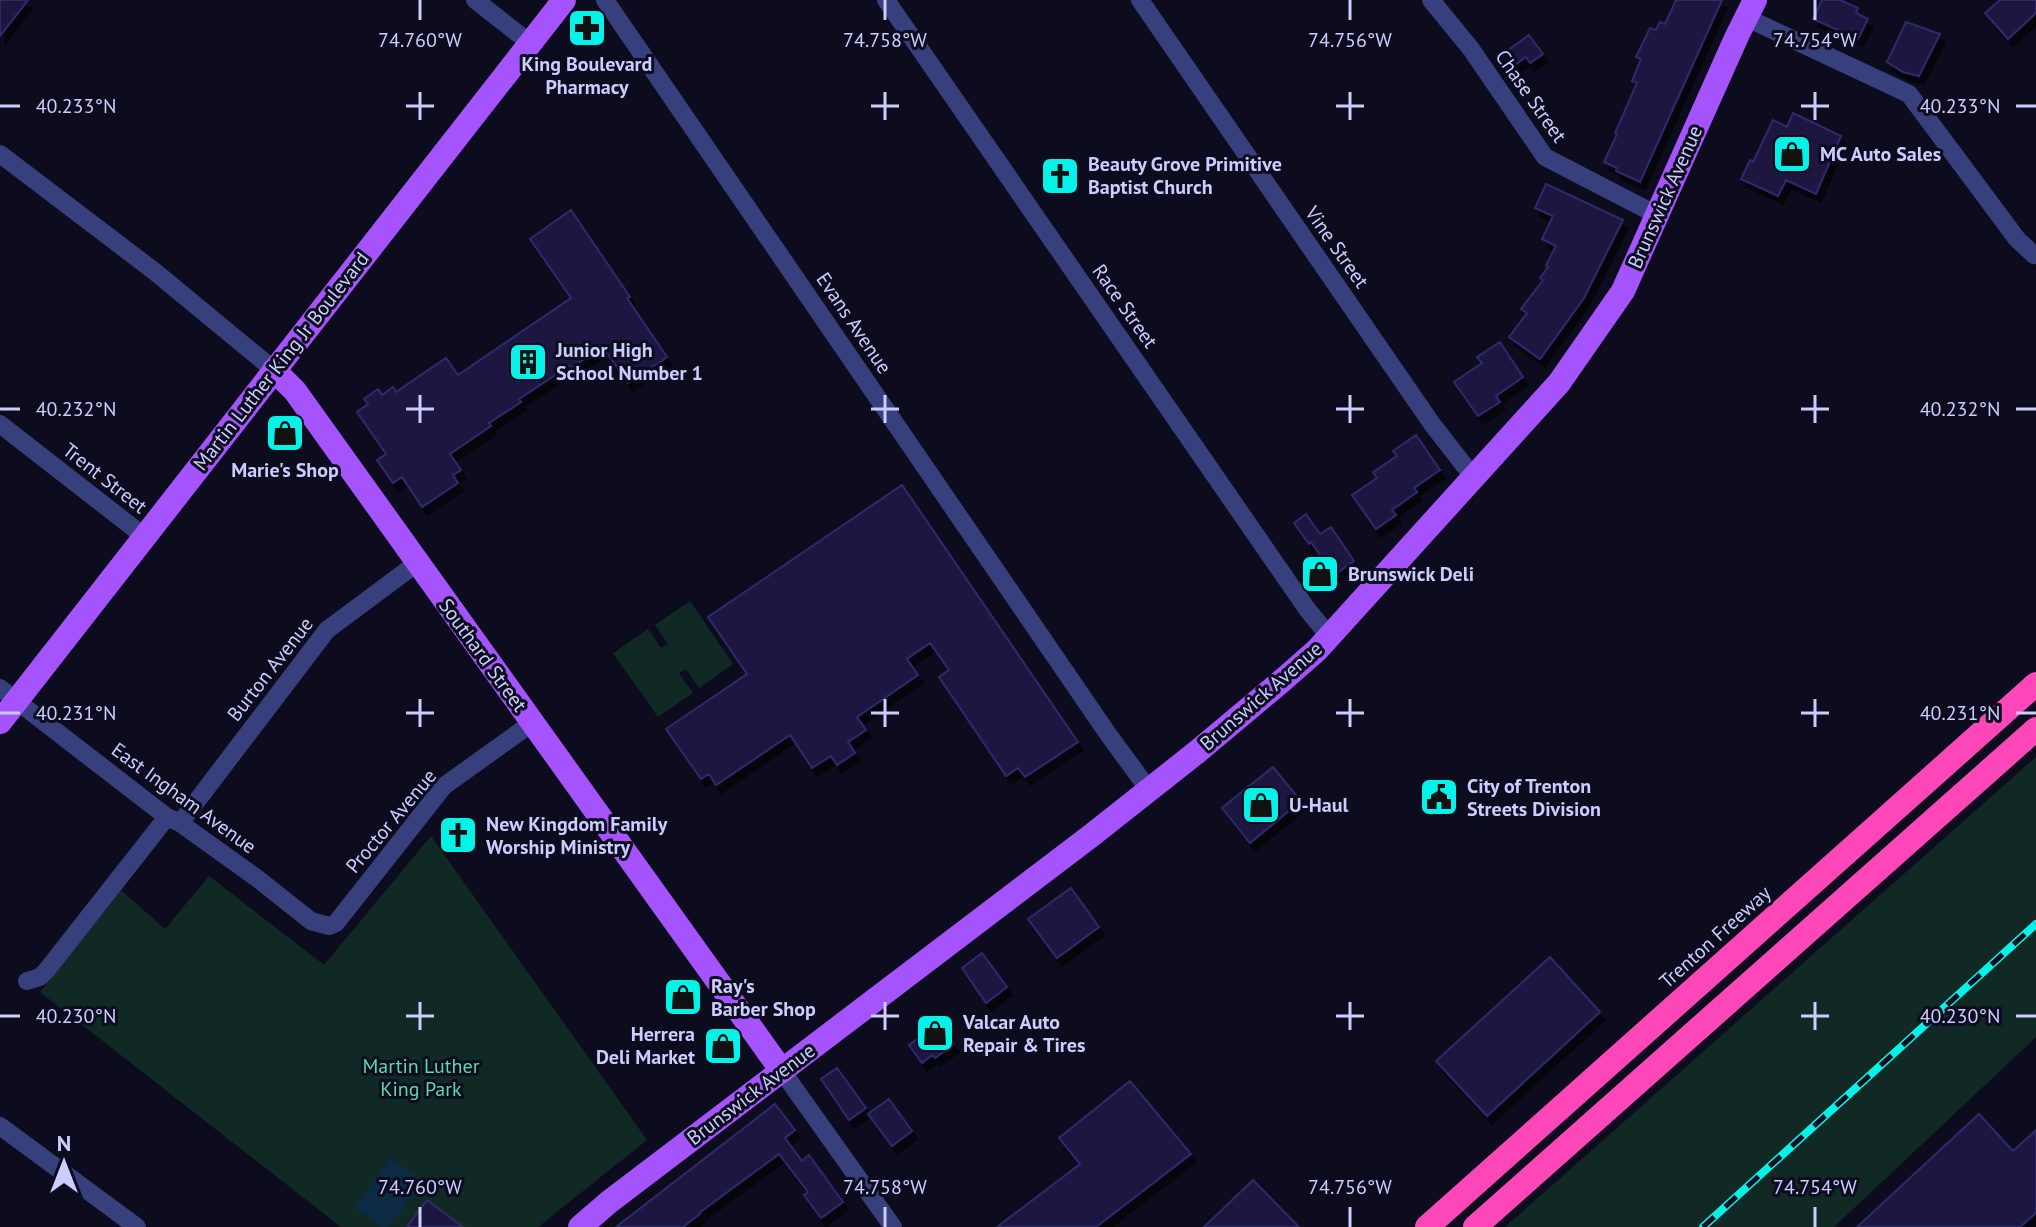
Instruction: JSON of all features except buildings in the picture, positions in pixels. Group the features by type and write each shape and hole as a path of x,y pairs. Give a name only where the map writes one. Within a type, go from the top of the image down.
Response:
{"highway":[{"name":"Trenton Freeway","path":"1427,1227 2036,684"},
{"path":"1475,1227 2036,729"}],"main road":[{"name":"Martin Luther King Jr Boulevard","path":"0,722 8,694 145,537 564,0"},
{"name":"Brunswick Avenue","path":"580,1227 1092,835 1317,650 1559,383 1623,291 1751,9"},
{"name":"Southard Street","path":"274,370 295,391 782,1071"}],"street":[{"path":"475,0 530,43"},
{"name":"Evans Avenue","path":"605,0 1149,790"},
{"name":"Race Street","path":"886,0 1307,609 1329,636"},
{"name":"Vine Street","path":"1140,0 1432,424 1474,478"},
{"name":"Chase Street","path":"1431,0 1471,49 1545,157 1657,215"},
{"path":"1751,9 1909,94 2017,239 2035,255"},
{"name":"Southard Street","path":"0,154 154,271 274,370"},
{"name":"Trent Street","path":"0,424 145,537"},
{"name":"Burton Avenue","path":"27,981 40,977 46,971 327,630 417,563"},
{"name":"East Ingham Avenue","path":"8,694 311,921 329,926"},
{"name":"Proctor Avenue","path":"329,926 336,923 444,786 532,723"},
{"name":"Southard Street","path":"782,1071 893,1227"},
{"path":"0,1126 137,1227"}],"green space":[{"path":"690,601 733,664 699,688 686,669 679,673 693,693 658,717 613,653 648,629 661,648 668,644 655,625"},
{"path":"2036,757 2036,1037 1834,1227 1505,1227"},
{"name":"Martin Luther King Park","path":"431,836 647,1140 538,1227 341,1227 40,992 121,890 165,929 209,876 324,965"}],"water":[{"path":"391,1158 423,1182 388,1227 381,1227 355,1207"}],"railway":[{"path":"1703,1227 2036,924"}],"place":[{"name":"King Boulevard Pharmacy","path":"587,28"},
{"name":"MC Auto Sales","path":"1792,154"},
{"name":"Beauty Grove Primitive Baptist Church","path":"1060,176"},
{"name":"Junior High School Number 1","path":"528,362"},
{"name":"Marie's Shop","path":"285,433"},
{"name":"Brunswick Deli","path":"1320,574"},
{"name":"City of Trenton Streets Division","path":"1439,797"},
{"name":"U-Haul","path":"1261,805"},
{"name":"New Kingdom Family Worship Ministry","path":"458,835"},
{"name":"Ray's Barber Shop","path":"683,997"},
{"name":"Valcar Auto Repair & Tires","path":"935,1033"},
{"name":"Herrera Deli Market","path":"723,1046"}]}
